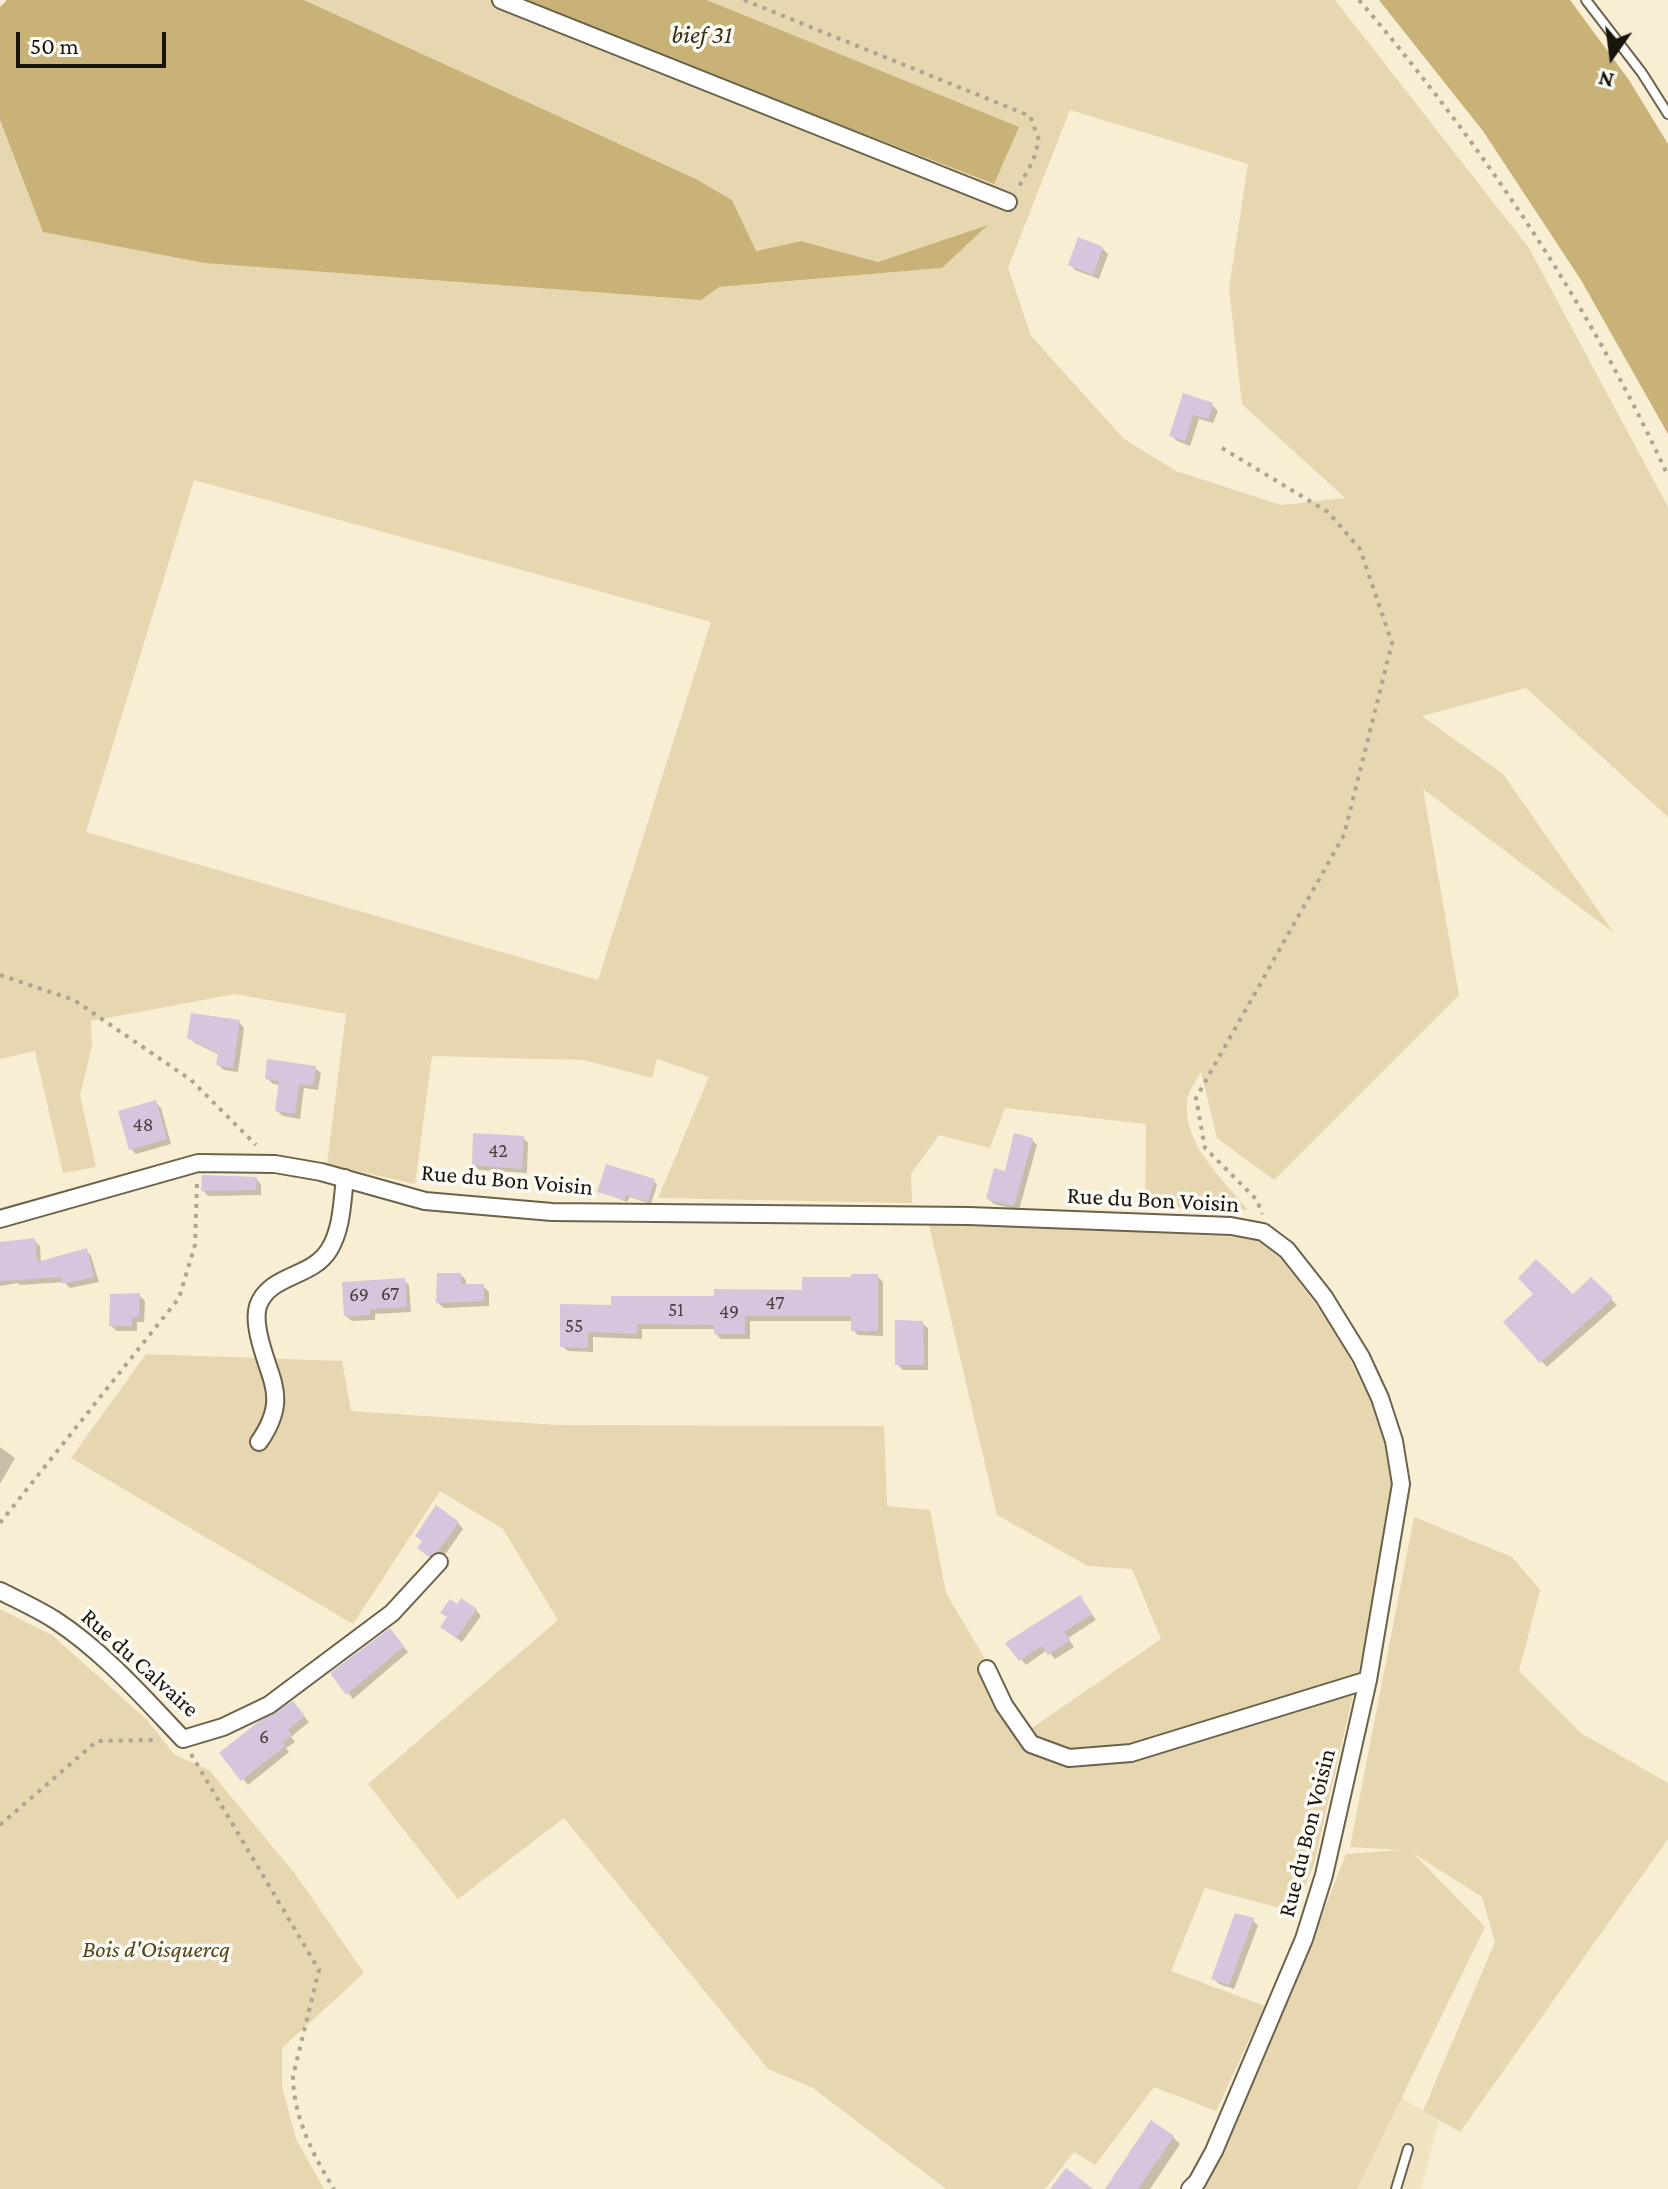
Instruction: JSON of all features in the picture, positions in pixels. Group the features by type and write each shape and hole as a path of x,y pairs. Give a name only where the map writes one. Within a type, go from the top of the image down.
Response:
{"street":[{"path":"501,0 1008,202"},
{"name":"Rue du Bon Voisin","path":"0,1219 198,1163 275,1164 345,1178 425,1201 552,1212 1041,1218 1231,1226 1263,1232 1287,1250 1324,1297 1361,1357 1380,1398 1394,1441 1401,1484 1368,1680 1324,1875 1304,1939 1214,2151 1190,2189"},
{"path":"259,1442 274,1412 277,1391 260,1342 257,1307 265,1291 308,1270 328,1252 339,1227 345,1178"},
{"name":"Rue du Calvaire","path":"0,1591 55,1620 82,1641 183,1739 223,1727 269,1705 392,1613 439,1562"},
{"path":"987,1669 1004,1705 1031,1744 1069,1758 1131,1753 1368,1680"}],"lane":[{"path":"1586,0 1642,73 1668,114"},
{"path":"1396,2189 1408,2149"}],"path":[{"path":"744,0 1030,116 1039,140 1033,161 1008,202"},
{"path":"1359,0 1473,144 1568,287 1649,434 1668,476"},
{"path":"1222,448 1328,512 1360,549 1392,643 1344,835 1196,1098 1205,1148 1257,1200 1263,1216 1263,1232"},
{"path":"0,975 74,1000 191,1080 275,1164"},
{"path":"0,1523 179,1298 195,1245 198,1163"},
{"path":"0,1825 97,1741 183,1739 319,1970 293,2076 293,2089 313,2156 334,2189"}],"shaded area":[{"path":"1401,2098 1439,2120 1421,2189 1357,2189"}],"green space":[{"path":"304,0 515,0 993,184 1018,127 707,0 1335,0 1529,248 1668,507 1668,817 1526,688 1422,716 1503,774 1614,933 1423,789 1459,995 1274,1180 1217,1138 1201,1072 1187,1101 1191,1132 1206,1160 1248,1210 1145,1206 1146,1124 1005,1108 990,1148 939,1135 911,1174 912,1203 658,1198 709,1077 657,1059 652,1078 584,1060 432,1056 415,1184 327,1164 346,1014 235,994 91,1021 92,1046 80,1095 96,1167 63,1173 35,1051 0,1059 0,120 43,232 719,287 942,268 986,227 878,262 801,241 755,251 732,200 696,179","holes":["1070,110 1248,164 1229,288 1242,404 1345,498 1281,505 1176,471 1124,439 1031,336 1008,268","194,480 711,622 598,980 86,832"]},
{"path":"928,1221 1255,1238 1273,1248 1334,1328 1385,1430 1395,1496 1385,1556 1314,1864 1295,1912 1205,1888 1171,1971 1265,2006 1216,2111 1154,2087 1095,2165 1074,2152 1045,2189 946,2189 813,2088 768,2069 564,1818 458,1899 368,1784 558,1620 503,1529 440,1491 353,1624 71,1458 146,1354 342,1361 351,1411 557,1425 884,1426 887,1506 930,1510 946,1593 985,1659 981,1672 1017,1741 1161,1639 1132,1569 1088,1566 997,1515"},
{"path":"1414,1517 1512,1557 1540,1590 1519,1671 1581,1733 1668,1783 1668,1839 1460,2132 1423,2111 1495,1942 1482,1897 1413,1853 1485,1927 1357,2189 1198,2189 1213,2172 1286,2006 1346,1854 1400,1850 1350,1847"},
{"name":"Bois d'Oisquercq","path":"0,1609 52,1635 147,1720 175,1755 209,1770 296,1875 364,1973 282,2048 282,2087 296,2139 324,2189 0,2189"}],"water":[{"path":"7,0 304,0 696,179 732,200 756,251 801,241 878,262 988,225 942,268 719,287 701,300 205,263 43,232 0,120 0,7"},
{"name":"bief 31","path":"515,0 707,0 1019,127 994,184"},
{"path":"1379,0 1570,0 1629,80 1668,144 1668,434 1581,280 1483,131"}],"building":[{"path":"1078,237 1103,247 1093,275 1068,265"},
{"path":"1183,393 1213,403 1208,419 1193,415 1185,441 1169,436"},
{"path":"191,1013 240,1020 233,1068 216,1065 218,1053 187,1038"},
{"path":"267,1059 316,1066 313,1086 299,1084 295,1114 275,1111 279,1081 265,1079"},
{"path":"156,1100 167,1139 129,1150 118,1111"},
{"path":"473,1133 524,1136 522,1169 472,1165"},
{"path":"1014,1133 1033,1138 1014,1206 986,1199 994,1168 1005,1171"},
{"path":"606,1164 655,1179 648,1202 626,1195 624,1200 597,1192"},
{"path":"202,1175 257,1177 256,1190 201,1191"},
{"path":"35,1238 37,1262 87,1248 94,1277 62,1284 61,1277 0,1281 0,1242"},
{"path":"1536,1259 1573,1294 1591,1277 1613,1298 1540,1363 1503,1322 1533,1294 1518,1278"},
{"path":"437,1273 461,1273 461,1284 484,1284 484,1301 436,1303"},
{"path":"851,1274 878,1274 878,1331 851,1331 851,1316 745,1316 745,1334 714,1334 714,1325 637,1324 637,1334 588,1332 588,1348 560,1347 560,1304 611,1305 611,1296 714,1296 714,1289 802,1290 802,1277 851,1277"},
{"path":"405,1278 407,1307 370,1309 370,1315 344,1316 342,1282"},
{"path":"140,1293 139,1317 132,1317 132,1326 109,1326 110,1294"},
{"path":"895,1320 923,1321 924,1365 895,1365"},
{"path":"436,1505 459,1522 438,1551 429,1557 417,1548 422,1541 415,1536"},
{"path":"1080,1595 1092,1614 1064,1632 1071,1640 1048,1655 1042,1646 1019,1661 1005,1643"},
{"path":"461,1598 477,1609 456,1638 440,1627 447,1617 440,1613 450,1599 457,1604"},
{"path":"390,1628 404,1646 346,1695 330,1673"},
{"path":"293,1701 305,1716 288,1730 292,1736 282,1742 285,1746 241,1781 219,1753 258,1722"},
{"path":"1235,1913 1254,1918 1229,1985 1211,1979"},
{"path":"1151,2120 1174,2136 1138,2189 1105,2189"},
{"path":"1066,2168 1093,2189 1050,2189"}]}
